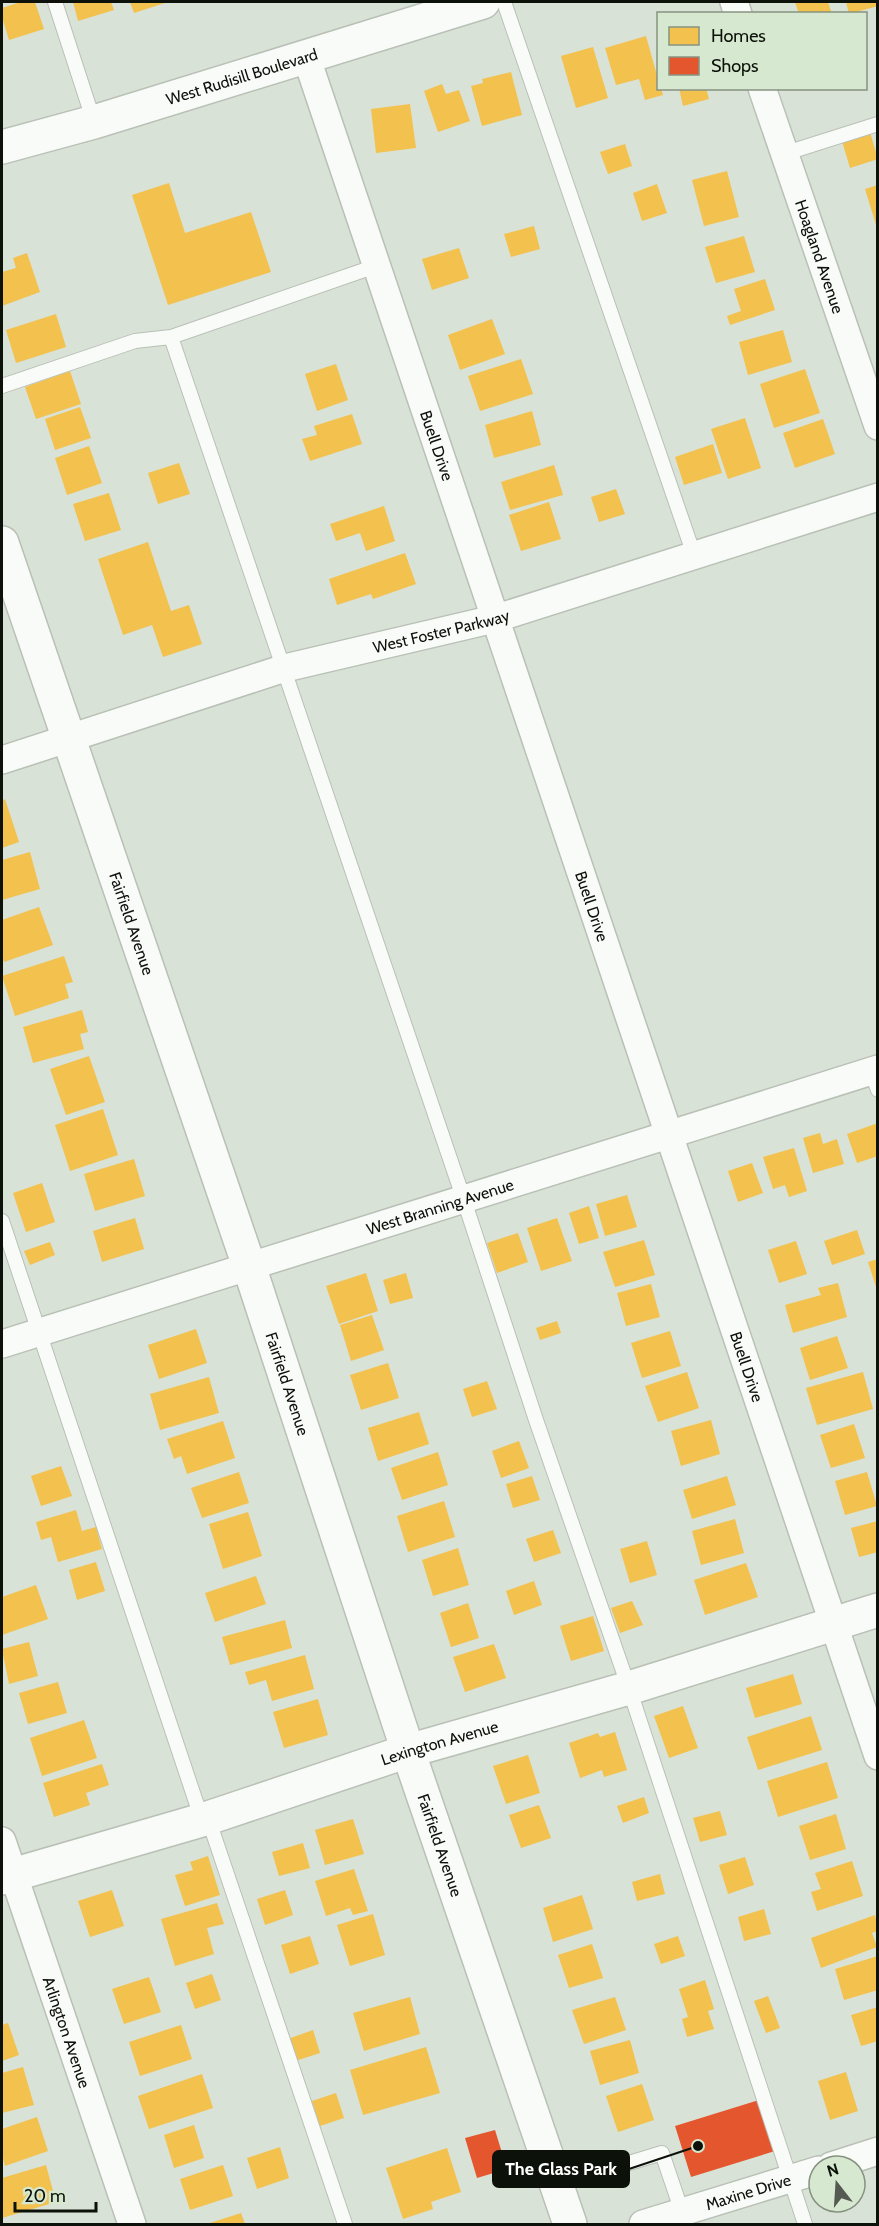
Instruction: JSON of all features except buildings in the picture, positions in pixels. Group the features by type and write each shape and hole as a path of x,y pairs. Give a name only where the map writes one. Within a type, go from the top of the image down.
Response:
{"main road":[{"name":"West Rudisill Boulevard","path":"2,147 94,122 483,2"},
{"name":"Fairfield Avenue","path":"2,543 249,1266 408,1751 570,2224"},
{"name":"Lexington Avenue","path":"7,1876 205,1819 408,1751 628,1688 878,1610"}],"street":[{"name":"Buell Drive","path":"306,56 878,1756"},
{"name":"Hoagland Avenue","path":"763,90 878,426"},
{"name":"West Foster Parkway","path":"2,760 285,668 494,619 878,497"},
{"name":"West Branning Avenue","path":"2,1344 669,1135 875,1077"},
{"name":"Arlington Avenue","path":"2,1841 7,1876 132,2224"},
{"name":"Maxine Drive","path":"643,2224 807,2174"}],"lane":[{"path":"55,2 94,122"},
{"path":"504,2 694,555"},
{"path":"783,154 878,124"},
{"path":"2,386 135,341 171,337 376,266"},
{"path":"171,337 285,668 628,1688 805,2224"},
{"path":"2,1221 345,2224"},
{"path":"606,2170 662,2153 682,2212"}],"place":[{"name":"The Glass Park","path":"698,2146"}]}
